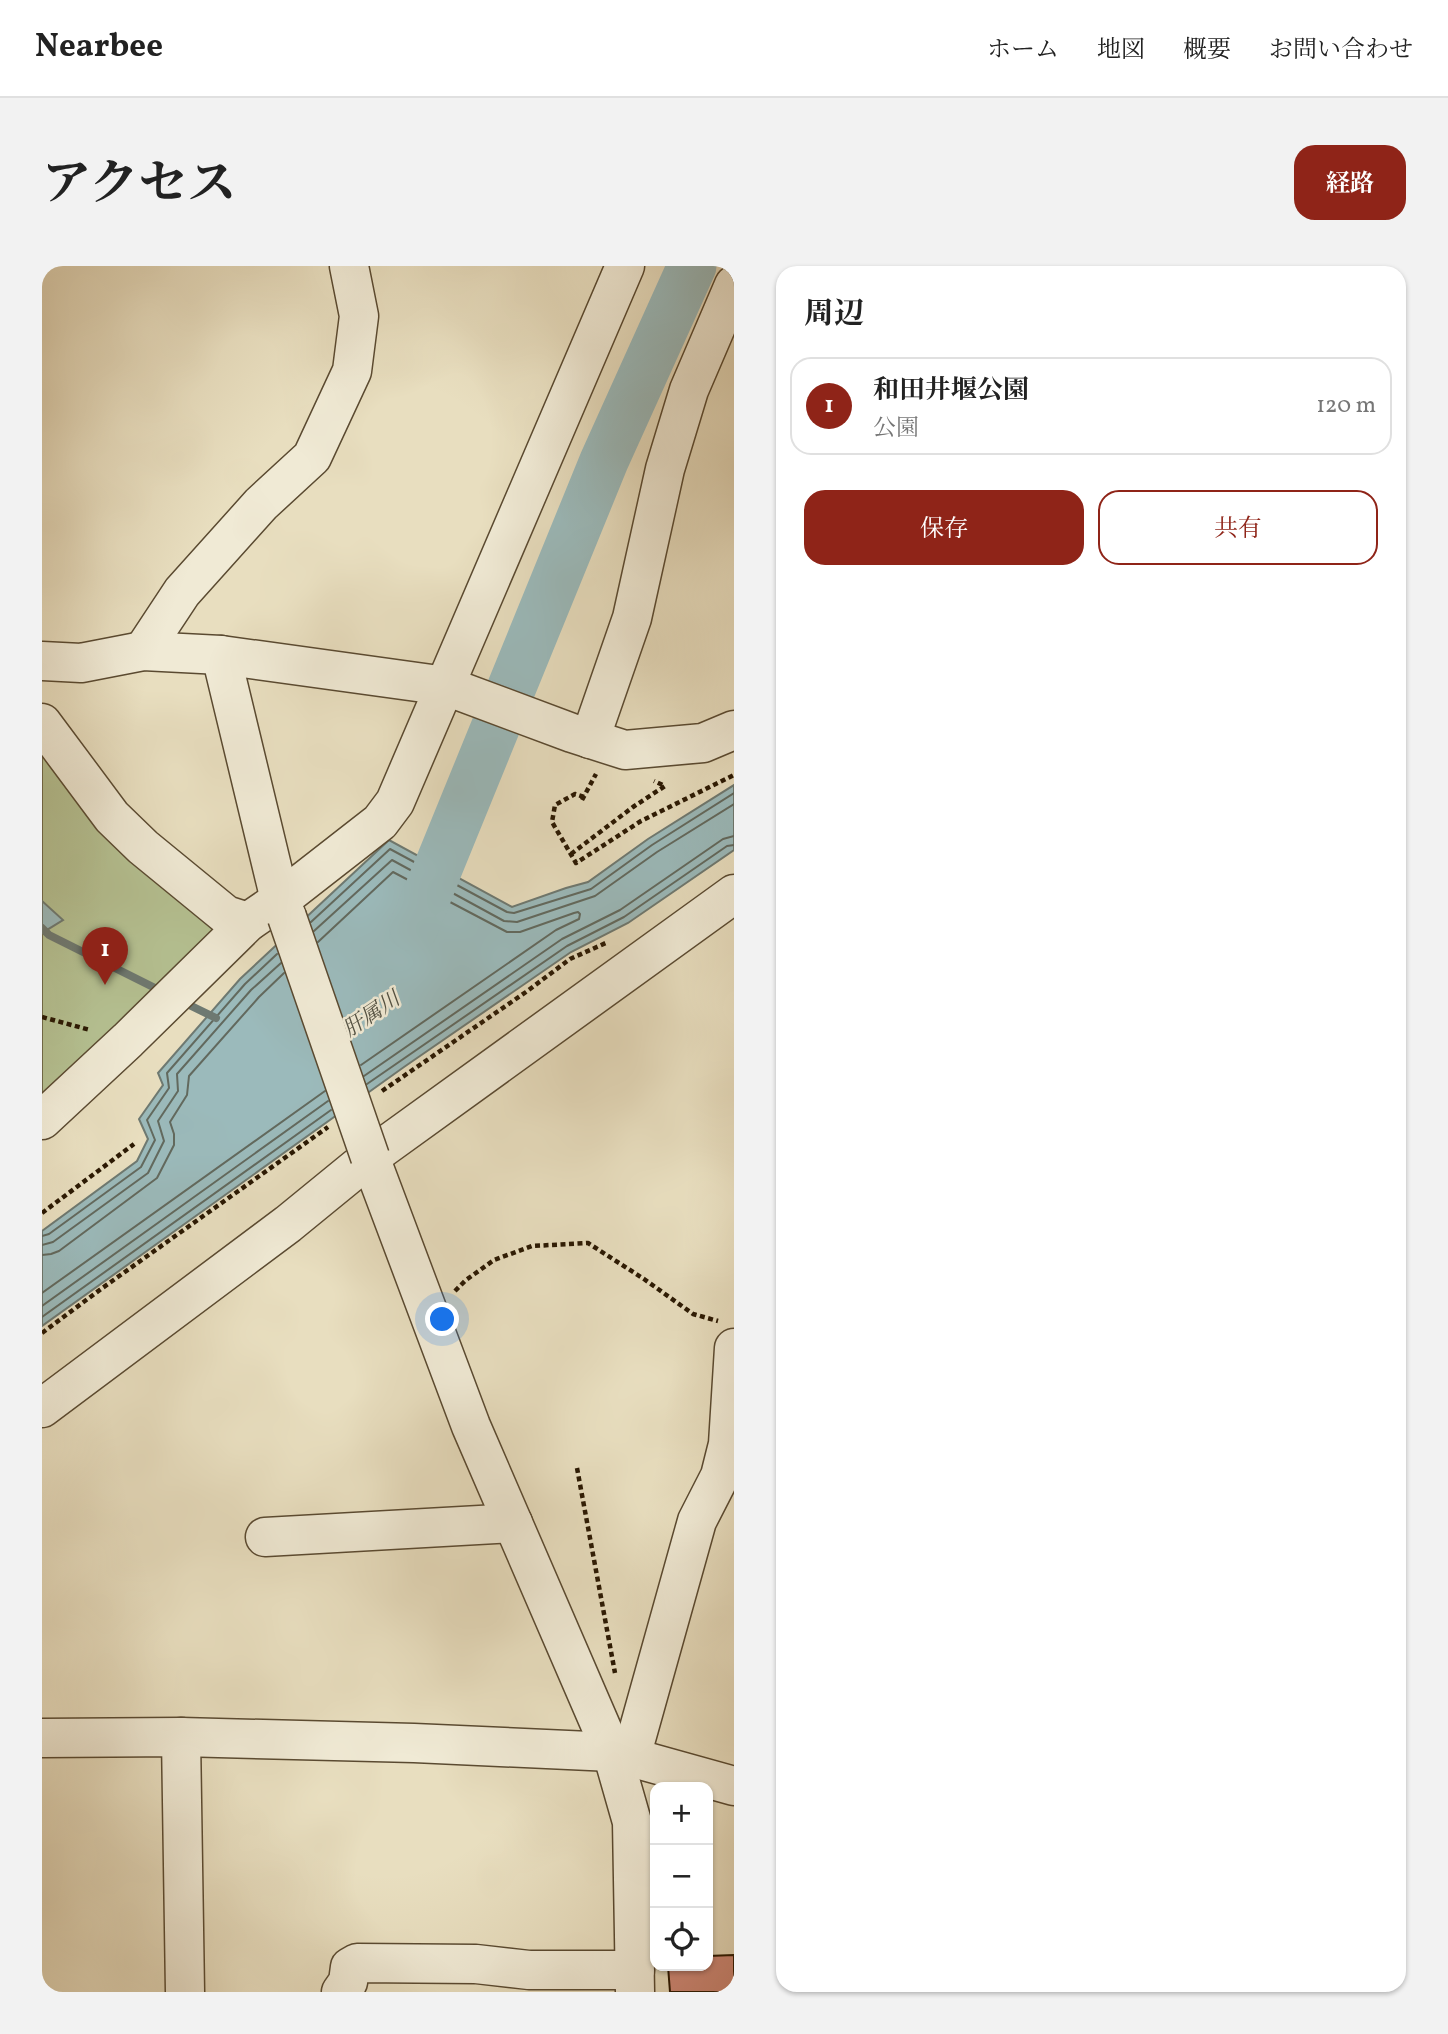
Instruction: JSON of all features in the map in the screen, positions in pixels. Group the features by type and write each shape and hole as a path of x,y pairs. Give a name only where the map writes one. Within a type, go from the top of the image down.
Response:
{"street":[{"path":"143,651 182,592 261,504 313,457 352,371 359,316 349,266"},
{"path":"42,1120 248,922 284,908 380,822 395,802 625,266"},
{"path":"581,736 632,618 665,469 689,390 734,285"},
{"path":"42,661 81,663 143,651 221,656 446,686 625,750 702,743 734,730"},
{"path":"221,656 284,908 370,1157 471,1426 622,1755 632,1822 635,1981 476,1964 357,1963 350,1967 348,1982 341,1992"},
{"path":"42,723 112,817 127,832 226,915 248,922"},
{"path":"42,1408 288,1224 370,1157 734,894"},
{"path":"622,1755 698,1521 720,1476 726,1455 729,1335"},
{"path":"265,1537 513,1522"},
{"path":"181,1737 185,1992"},
{"path":"42,1738 181,1737 414,1743 622,1755 734,1786"}],"path":[{"path":"584,797 575,794 555,805 552,822 576,863 641,821 734,775"},
{"path":"571,855 665,786 645,777"},
{"path":"372,1097 570,959 618,938"},
{"path":"42,1017 128,1040"},
{"path":"42,1333 328,1127"},
{"path":"42,1213 134,1144"},
{"path":"434,1328 444,1302 466,1280 495,1260 532,1246 588,1243 729,1335"},
{"path":"577,1468 616,1678"}],"green space":[{"path":"42,753 227,928 42,1104"}],"water":[{"name":"肝属川","path":"734,785 734,850 628,923 571,952 404,1067 42,1326 42,1231 137,1161 148,1139 139,1119 163,1085 158,1073 240,979 389,840 512,907 588,882 648,839"},
{"path":"42,901 63,920 42,933"}],"building":[{"path":"734,1955 734,1992 670,1992 668,1971 713,1971 713,1956"}],"waterway":[{"path":"414,927 604,461 692,266"},
{"path":"42,928 49,935 163,992"},
{"path":"181,1001 216,1018"}],"place":[{"name":"和田井堰公園","path":"105,985"}]}
